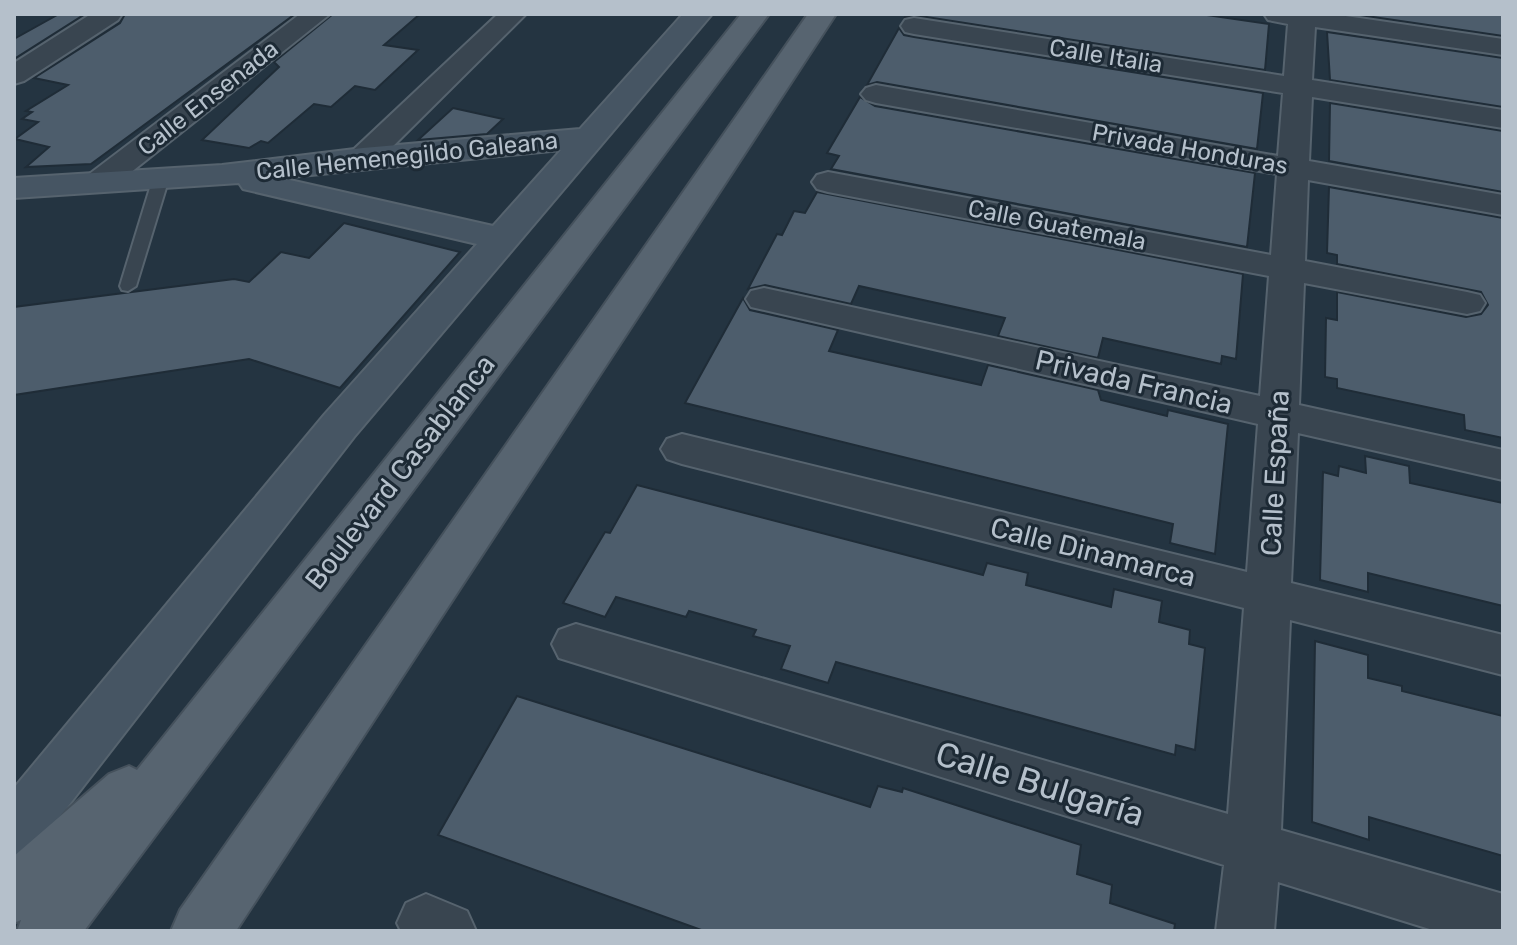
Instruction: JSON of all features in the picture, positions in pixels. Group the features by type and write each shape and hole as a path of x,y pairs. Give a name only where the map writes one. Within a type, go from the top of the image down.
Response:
{"main road":[{"name":"Boulevard Casablanca","path":"47,931 755,14"},
{"path":"201,931 822,14"},
{"path":"14,894 206,724"}],"street":[{"path":"14,75 109,14"},
{"name":"Calle Ensenada","path":"99,182 317,14"},
{"path":"363,158 513,14"},
{"path":"14,831 339,426 698,14"},
{"path":"1294,15 1503,47"},
{"name":"Calle España","path":"1245,931 1253,848 1293,168 1297,86 1294,15"},
{"name":"Calle Italia","path":"914,26 1297,86"},
{"path":"1297,86 1503,119"},
{"name":"Privada Honduras","path":"876,94 1503,205"},
{"name":"Calle Hemenegildo Galeana","path":"14,188 222,175 363,158 592,138"},
{"name":"Calle Hemenegildo Galeana","path":"222,175 502,239"},
{"name":"Calle Guatemala","path":"828,182 1467,303"},
{"name":"Privada Francia","path":"764,299 1503,465"},
{"name":"Calle Dinamarca","path":"682,449 1503,655"},
{"name":"Calle Bulgaría","path":"576,644 1503,923"}],"lane":[{"path":"128,286 161,178"}],"building":[{"path":"59,14 85,14 14,59 14,39"},
{"path":"125,14 295,14 91,164 26,167 49,147 15,139 38,122 22,119 32,112 26,111 68,85 34,78 120,23"},
{"path":"333,14 420,14 384,45 418,50 375,90 355,86 331,107 314,104 268,143 261,141 249,148 202,140 279,67 274,62"},
{"path":"907,14 1200,14 1269,24 1265,70 914,15 905,17"},
{"path":"1353,14 1503,14 1503,36"},
{"path":"899,28 904,35 914,37 1263,93 1257,149 877,82 867,85"},
{"path":"1327,32 1503,58 1503,107 1330,80"},
{"path":"860,97 875,106 1255,173 1247,247 831,169 839,156 827,153"},
{"path":"1330,103 1503,131 1503,192 1329,161"},
{"path":"453,108 503,119 487,134 418,140"},
{"path":"1329,187 1503,218 1503,438 1465,430 1464,415 1337,388 1337,379 1325,377 1326,318 1337,320 1337,292 1466,317 1481,314 1488,305 1481,292 1337,264 1337,255 1327,253"},
{"path":"817,192 1243,274 1236,359 1222,356 1221,364 1103,338 1098,358 998,336 1005,318 859,286 851,304 765,285 748,289 777,234 782,235 794,211 805,213"},
{"path":"344,223 460,252 340,388 249,359 14,395 14,307 234,279 249,282 281,252 309,258"},
{"path":"743,298 750,310 838,330 829,351 981,385 988,365 1098,390 1101,400 1167,416 1168,410 1228,424 1215,554 1170,543 1173,524 685,403"},
{"path":"1365,456 1409,466 1410,483 1503,503 1503,606 1368,573 1368,592 1320,580 1323,472 1338,476 1339,466 1366,473"},
{"path":"637,485 983,575 987,563 1028,573 1026,585 1111,607 1114,589 1162,601 1159,622 1190,630 1189,644 1205,648 1195,750 1176,745 1175,755 836,662 828,683 781,669 790,646 753,636 756,630 689,611 686,617 616,597 605,617 563,603 605,532 610,533"},
{"path":"1315,641 1368,655 1368,678 1402,686 1402,691 1503,716 1503,856 1369,817 1369,840 1312,822"},
{"path":"517,696 870,807 878,786 902,792 903,788 1081,845 1077,874 1112,885 1110,903 1175,924 1174,931 704,931 438,835"}]}
